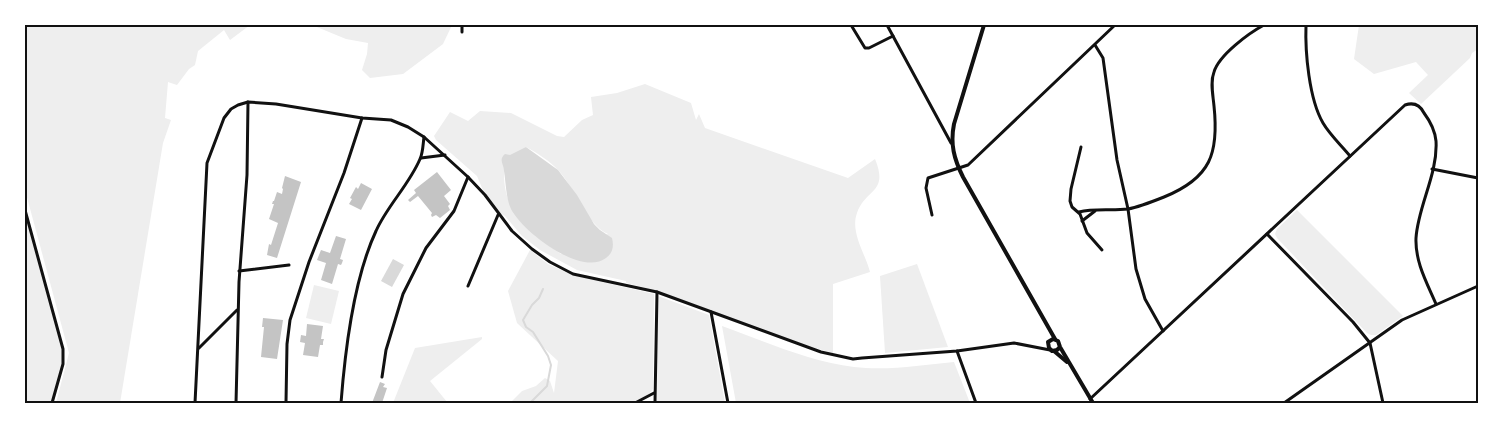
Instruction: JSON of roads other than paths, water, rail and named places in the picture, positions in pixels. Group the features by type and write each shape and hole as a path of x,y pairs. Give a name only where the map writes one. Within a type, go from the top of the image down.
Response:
{"street":[{"path":"462,25 462,32"},
{"path":"851,25 865,48 869,48 893,36"},
{"path":"887,25 952,143"},
{"path":"984,25 954,124 952,150 959,168 1048,328 1058,341 1092,401 1163,331 1405,105 1415,104 1423,111 1435,134 1436,150 1416,239 1418,260 1436,304"},
{"path":"932,214 926,188 927,180 968,165 1115,25"},
{"path":"1078,212 1086,210 1128,209 1164,197 1194,180 1207,166 1214,152 1216,139 1212,84 1215,69 1227,54 1264,25"},
{"path":"1306,25 1308,64 1317,108 1328,130 1350,156"},
{"path":"1095,44 1103,58 1117,160 1128,209 1138,279 1150,309 1163,331"},
{"path":"236,403 239,272 247,175 248,102"},
{"path":"195,403 195,372 198,348 207,163 224,118 231,109 248,102 276,104 362,118 391,120 408,127 445,154 485,195 498,215 512,231 532,249 560,268 573,274 657,292 821,352 853,359 957,351 1014,343 1052,350 1060,346"},
{"path":"285,403 287,344 290,320 309,262 344,173 362,118"},
{"path":"341,403 353,315 371,242 379,225 421,158 424,137"},
{"path":"1081,147 1070,196 1072,207 1078,212 1087,234 1102,250"},
{"path":"421,158 445,154"},
{"path":"1432,169 1478,178"},
{"path":"382,377 386,350 403,294 426,248 454,211 468,177"},
{"path":"25,210 63,349 63,364 52,403"},
{"path":"1082,221 1095,211"},
{"path":"468,286 498,215"},
{"path":"1267,234 1354,322 1370,343 1383,403"},
{"path":"239,272 288,264"},
{"path":"1284,403 1402,320 1478,286"},
{"path":"655,403 657,292"},
{"path":"198,348 238,310"},
{"path":"711,312 728,403"},
{"path":"1048,328 1048,342 1052,350 1071,366"},
{"path":"1035,346 1055,339"},
{"path":"957,351 976,403"},
{"path":"635,403 654,393"}],"waterway":[{"path":"530,403 547,386 551,365 548,356 533,332 526,327 523,320 532,305 539,298 543,289"}]}
